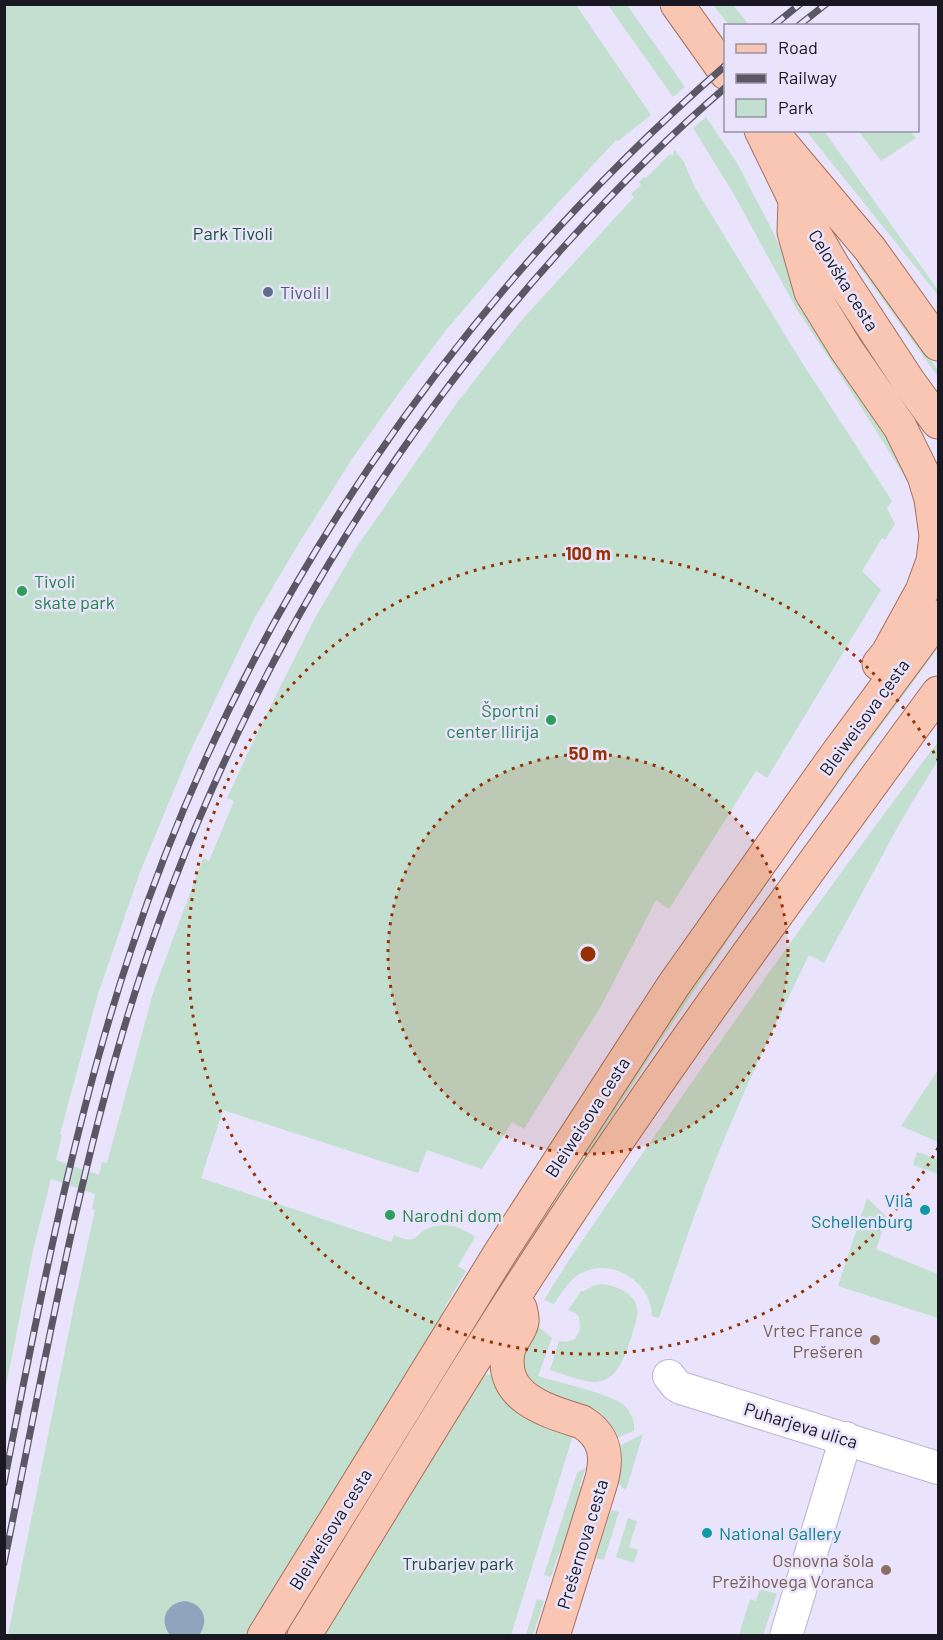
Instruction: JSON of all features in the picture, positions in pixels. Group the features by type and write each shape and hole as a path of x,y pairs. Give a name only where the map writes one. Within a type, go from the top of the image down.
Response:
{"main road":[{"path":"676,4 724,70"},
{"name":"Celovška cesta","path":"762,132 795,200 833,266 909,382 939,422"},
{"name":"Celovška cesta","path":"772,132 870,249 933,333"},
{"path":"795,200 794,232 811,292 846,350 900,427 924,476 935,524 933,561 922,591 846,723 834,758"},
{"name":"Bleiweisova cesta","path":"264,1635 542,1187 673,986 834,758 939,616"},
{"name":"Bleiweisova cesta","path":"304,1635 514,1310 622,1133 827,844 939,693"},
{"name":"Prešernova cesta","path":"514,1310 512,1340 508,1352 508,1368 513,1383 525,1398 537,1406 582,1422 595,1431 603,1451 601,1482 554,1635"}],"street":[{"name":"Puharjeva ulica","path":"669,1376 681,1388 939,1468"},
{"path":"786,1635 846,1438"}],"green space":[{"name":"Park Tivoli","path":"5,5 576,5 651,115 618,141 616,140 519,245 446,330 352,459 254,619 189,754 140,872 98,994 60,1134 62,1135 56,1160 99,1175 102,1162 107,1163 153,993 203,858 209,861 234,801 227,798 315,618 356,548 456,404 521,321 634,197 631,194 641,185 639,182 670,154 672,156 675,150 684,162 695,188 801,361 892,501 887,508 895,524 885,540 882,538 862,571 881,590 767,778 756,771 669,909 656,900 600,1008 524,1129 512,1122 482,1169 427,1150 418,1173 223,1110 201,1178 391,1242 394,1235 411,1239 432,1227 445,1225 463,1230 475,1237 458,1266 466,1271 446,1305 439,1323 248,1635 8,1635 95,1210 92,1209 95,1194 51,1179 33,1250 5,1391"},
{"path":"608,5 627,5 685,87 673,97"},
{"path":"713,5 733,5 748,24 728,24"},
{"path":"706,117 737,163 792,272 890,429 912,488 796,308 732,191 693,128"},
{"path":"807,132 825,132 938,290 938,295"},
{"path":"860,132 911,132 916,138 881,161"},
{"path":"862,262 938,370 938,377 858,265"},
{"path":"938,639 938,648 799,835"},
{"path":"938,742 938,760 901,821 824,963 809,955 723,1141 659,1318 652,1316 646,1294 639,1285 630,1277 609,1268 597,1268 580,1274 567,1285 554,1304 544,1300 569,1260 750,999"},
{"path":"734,928 504,1287 497,1284 643,1054"},
{"path":"938,1070 938,1142 901,1126"},
{"path":"917,1152 938,1159 938,1174 913,1165"},
{"path":"867,1198 887,1217 876,1249 938,1274 938,1318 838,1286"},
{"path":"601,1284 622,1290 636,1304 637,1318 619,1367 605,1380 596,1382 550,1370 559,1341 566,1342 575,1339 580,1330 579,1317 568,1310 581,1291"},
{"path":"529,1323 539,1327 552,1338 538,1376 596,1393 624,1405 631,1414 634,1431 616,1438 540,1395 520,1370"},
{"name":"Trubarjev park","path":"482,1375 491,1375 574,1432 511,1635 319,1636"},
{"path":"643,1434 626,1490 617,1477 618,1449 621,1445"},
{"path":"586,1467 580,1485 584,1498 570,1542 558,1555 551,1577 544,1575 577,1473"},
{"path":"611,1510 619,1512 604,1560 596,1558"},
{"path":"628,1518 637,1521 629,1547 638,1550 634,1563 616,1557"},
{"path":"760,1589 777,1594 763,1635 739,1635 750,1599 756,1601"},
{"path":"537,1599 544,1601 533,1635 526,1635"}],"water":[{"path":"184,1601 196,1605 203,1613 204,1624 199,1635 170,1635 167,1630 165,1619 168,1609"}],"railway":[{"path":"775,24 800,4"},
{"path":"801,24 826,4"},
{"path":"4,1483 59,1215 110,1016 131,950 178,823 233,701 297,582 369,468 448,359 534,255 627,157 724,67"},
{"path":"4,1563 69,1242 117,1052 152,940 194,831 242,724 296,620 356,520 421,423 493,330 569,241 645,162 724,89"}],"place":[{"name":"Tivoli I","path":"268,292"},
{"name":"Tivoli skate park","path":"22,591"},
{"name":"Športni center Ilirija","path":"551,720"},
{"name":"Vila Schellenburg","path":"925,1210"},
{"name":"Narodni dom","path":"390,1215"},
{"name":"Vrtec France Prešeren","path":"875,1340"},
{"name":"National Gallery","path":"707,1533"},
{"name":"Osnovna šola Prežihovega Voranca","path":"886,1570"}]}
